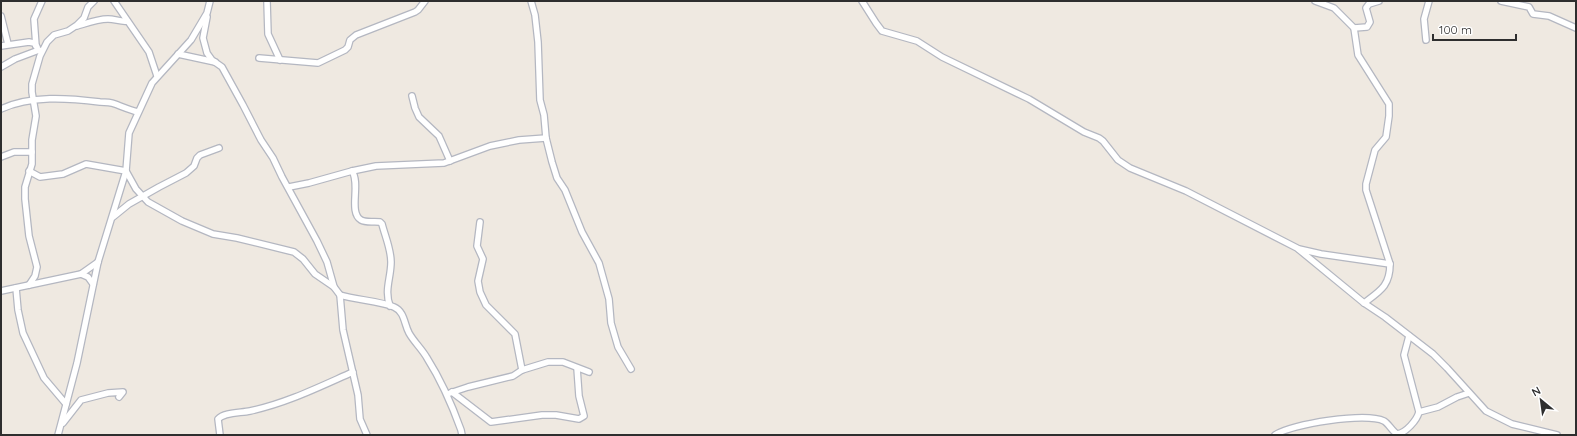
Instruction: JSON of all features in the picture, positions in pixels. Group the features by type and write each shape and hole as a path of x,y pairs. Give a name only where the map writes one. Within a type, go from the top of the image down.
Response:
{"street":[{"path":"29,285 35,276 37,267 29,236 25,200 29,171 32,164 32,140 36,116 32,84 39,50 34,19 42,1"},
{"path":"1,67 15,59 39,50 54,35 68,31 84,18 88,8 94,1"},
{"path":"114,1 150,52 157,76"},
{"path":"210,1 204,38 205,48 211,58 222,66 255,129 289,187 317,241 334,287"},
{"path":"267,1 268,34 280,60"},
{"path":"259,58 306,63 324,62 345,50 348,47 350,40 356,35 417,11 424,1"},
{"path":"531,1 535,15 538,42 540,95 546,138 558,178 565,190 582,232 598,263 609,299 611,323 618,347 631,369"},
{"path":"862,1 882,31 917,41 942,57 1029,100 1084,132 1098,138 1103,141 1118,160 1130,168 1186,191 1297,248 1364,303 1422,345 1447,368 1486,411 1512,424 1557,435"},
{"path":"1315,1 1334,8 1354,28 1358,55 1389,104 1386,137 1375,150 1366,184 1366,190 1375,221 1390,264 1388,281 1364,303"},
{"path":"1354,28 1369,26 1370,22 1366,8 1367,3 1379,1"},
{"path":"1426,40 1424,19 1429,1"},
{"path":"1501,1 1529,7 1533,14 1549,16 1576,28"},
{"path":"58,435 77,363 98,262 113,217 126,170 129,134 152,83 191,40 207,13"},
{"path":"1,16 8,44"},
{"path":"75,26 105,19 122,22 127,20"},
{"path":"1,46 29,42 33,43 39,50"},
{"path":"178,54 217,62"},
{"path":"412,96 419,117 439,136 450,161"},
{"path":"1,109 33,100 86,100 113,103 126,109 138,112"},
{"path":"289,187 322,180 352,170 376,166 435,164 450,161 490,146 519,140 546,138"},
{"path":"113,217 122,208 192,169 200,155 219,148"},
{"path":"1,158 14,152 32,152"},
{"path":"29,171 40,177 63,174 86,164 101,168 126,170"},
{"path":"126,170 132,183 148,202 182,221 204,231 294,252 303,259 315,274 334,287 340,295 343,330 358,395 360,419 367,435"},
{"path":"352,170 356,180 354,200 358,217 363,221 380,222 382,224 391,262 387,298 390,306"},
{"path":"135,201 148,202"},
{"path":"480,222 477,246 483,259 478,281 480,292 486,305 515,334 522,370"},
{"path":"1297,248 1321,254 1390,264"},
{"path":"1,291 81,274 98,262"},
{"path":"81,274 88,277 94,284"},
{"path":"16,288 18,310 23,333 44,378 66,404"},
{"path":"340,295 390,306 400,312 408,332 427,358 445,391 458,421 462,435"},
{"path":"1275,435 1292,428 1312,423 1364,418 1383,421 1390,426 1395,433 1400,434 1415,420 1419,412 1404,355 1409,336"},
{"path":"446,394 513,376 522,370 548,362 563,362 588,372"},
{"path":"452,392 491,422 542,415 556,415 580,419 584,416 579,396 577,368"},
{"path":"220,435 218,420 222,416 251,411 300,396 353,372"},
{"path":"60,427 81,400 108,393 123,392 120,397"},
{"path":"1419,412 1438,407 1457,397 1469,393"}]}
